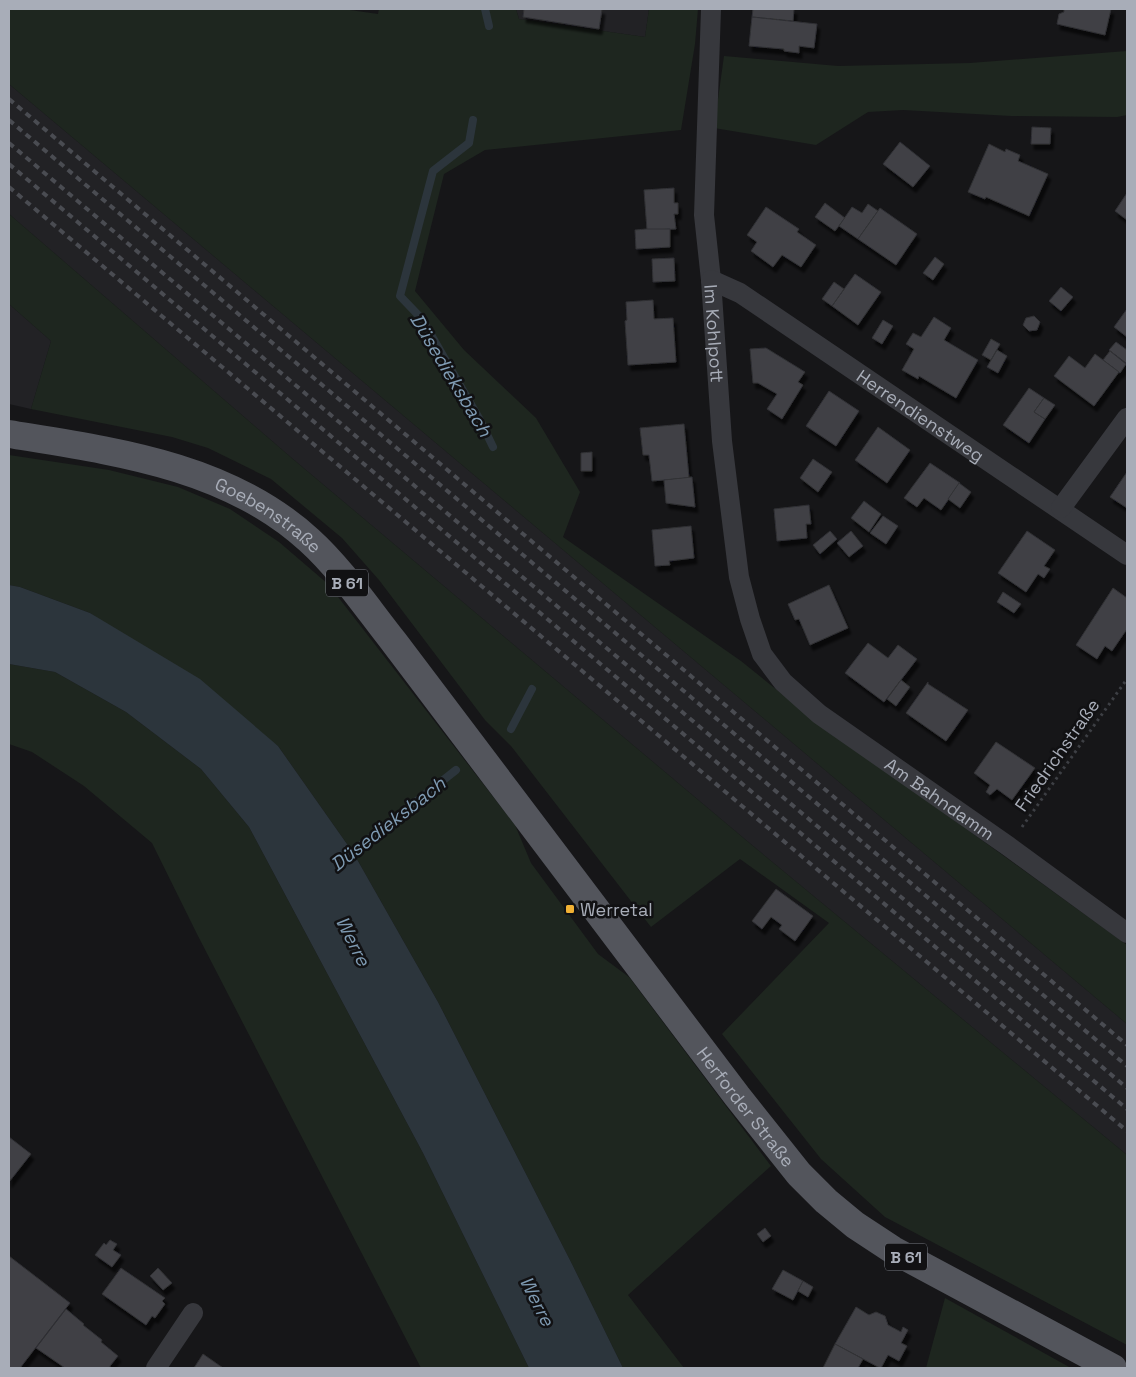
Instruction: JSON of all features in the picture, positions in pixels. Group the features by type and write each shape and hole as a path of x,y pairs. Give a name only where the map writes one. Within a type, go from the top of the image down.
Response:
{"main road":[{"name":"Goebenstraße","path":"9,434 120,452 184,470 229,488 255,501 280,517 309,540 340,574 470,742"},
{"name":"Herforder Straße","path":"470,742 737,1096 799,1174 826,1201 855,1225 893,1250 1113,1368"}],"street":[{"name":"Im Kohlpott","path":"711,9 704,215 711,280 722,441 739,576 750,620 762,654"},
{"name":"Herrendienstweg","path":"711,280 740,292 1127,554"},
{"path":"1061,508 1127,418"},
{"name":"Am Bahndamm","path":"762,654 782,682 819,714 1008,846 1127,934"},
{"path":"156,1368 193,1313"}],"path":[{"name":"Friedrichstraße","path":"1008,846 1127,679"}],"shaded area":[{"path":"9,9 343,9 378,14 379,9 516,9 519,19 645,37 649,9 698,9 695,44 681,130 485,150 444,174 415,291 464,350 536,418 580,492 563,537 741,661 803,711 1127,945 1127,1024 9,84"},
{"path":"516,9 649,9 645,37 519,19"},
{"path":"1127,51 1127,115 1117,117 1011,116 903,110 868,112 816,145 714,128 724,56 838,66 970,63"},
{"path":"9,84 1127,1024 1127,1155 753,846 294,460 9,214"},
{"path":"9,214 294,460 753,846 1127,1155 1127,1345 885,1217 821,1159 722,1034 829,923 740,859 651,927 511,746 485,720 379,580 342,538 271,479 208,448 172,437 31,409 51,341 9,304"},
{"path":"9,304 51,341 31,409 9,404"},
{"path":"9,455 109,470 178,487 230,509 279,542 328,584 515,825 531,863 598,954 629,977 771,1166 628,1295 684,1368 623,1368 438,1002 354,854 278,746 90,613 20,587 9,585"},
{"path":"9,664 55,672 126,712 201,769 249,827 423,1153 529,1368 421,1368 152,843 84,786 32,752 9,744"},
{"path":"945,1298 1071,1368 926,1368"}],"water":[{"name":"Werre","path":"9,585 20,587 90,613 200,679 278,746 354,854 438,1002 623,1368 529,1368 423,1153 249,827 201,769 126,712 55,672 9,664"}],"building":[{"path":"524,9 602,9 599,29 523,17"},
{"path":"753,9 794,9 793,21 752,17"},
{"path":"1064,9 1111,9 1105,35 1057,24 1059,14 1064,12"},
{"path":"752,17 817,24 814,48 799,46 799,53 784,51 784,49 749,46"},
{"path":"1032,127 1051,128 1050,144 1031,144"},
{"path":"900,142 930,166 913,187 883,164"},
{"path":"989,144 1005,152 1006,149 1020,155 1018,161 1048,174 1029,216 986,197 985,199 968,192"},
{"path":"674,188 674,203 678,203 678,214 674,214 676,229 647,230 644,190"},
{"path":"1127,193 1127,220 1115,211"},
{"path":"825,203 845,218 835,231 815,217"},
{"path":"868,204 878,211 858,239 839,226 852,207 862,213"},
{"path":"766,207 799,229 797,232 816,245 801,267 782,255 773,267 751,251 757,242 747,235"},
{"path":"880,208 917,234 896,265 858,239"},
{"path":"670,229 670,247 636,249 635,230"},
{"path":"935,257 944,264 933,280 923,273"},
{"path":"674,258 675,281 653,282 652,259"},
{"path":"855,274 881,292 858,325 832,306"},
{"path":"834,282 844,289 832,306 822,299"},
{"path":"1061,287 1073,297 1061,311 1049,301"},
{"path":"653,300 654,319 673,318 676,362 628,365 625,321 627,320 626,302"},
{"path":"1127,309 1127,337 1114,327"},
{"path":"1034,316 1040,322 1037,330 1029,331 1023,325 1026,318"},
{"path":"934,317 951,328 944,340 978,360 956,398 919,376 918,379 902,370 914,349 906,344 913,333 921,337"},
{"path":"883,320 893,326 882,344 872,338"},
{"path":"991,339 1000,344 991,360 982,355"},
{"path":"1116,342 1127,350 1126,363 1109,350"},
{"path":"766,348 805,372 798,382 803,385 782,419 767,409 777,394 758,383 753,383 750,349"},
{"path":"997,350 1007,356 998,373 987,367"},
{"path":"1110,351 1126,364 1120,373 1103,360"},
{"path":"1095,354 1119,372 1094,406 1054,376 1069,356 1085,368"},
{"path":"1029,388 1044,398 1034,412 1045,419 1029,443 1003,425"},
{"path":"829,391 859,411 836,446 806,426"},
{"path":"1044,398 1055,405 1045,419 1034,412"},
{"path":"684,424 689,478 652,481 649,455 643,455 640,428"},
{"path":"878,427 910,450 887,483 855,460"},
{"path":"592,452 592,471 581,471 581,453"},
{"path":"813,459 832,472 818,492 800,478"},
{"path":"930,463 960,483 941,510 924,498 917,507 904,498"},
{"path":"1127,472 1127,508 1110,497"},
{"path":"692,477 695,507 666,503 664,480"},
{"path":"959,483 971,492 960,508 948,499"},
{"path":"864,501 881,514 869,532 851,518"},
{"path":"809,505 811,524 806,524 807,538 777,541 774,509"},
{"path":"883,516 898,526 886,544 870,533"},
{"path":"691,526 694,558 669,561 670,565 655,566 652,530"},
{"path":"830,531 837,539 820,554 813,545"},
{"path":"851,531 863,546 849,557 837,543"},
{"path":"1027,531 1055,550 1044,566 1050,569 1044,578 1038,574 1026,592 998,573"},
{"path":"829,585 848,628 810,645 799,619 795,620 788,604"},
{"path":"1113,588 1127,598 1127,629 1112,651 1105,646 1097,659 1076,645"},
{"path":"1003,592 1021,604 1014,613 997,602"},
{"path":"868,643 888,658 898,645 917,659 884,702 845,673"},
{"path":"901,680 910,687 896,706 887,699"},
{"path":"928,682 928,684 968,710 946,741 906,713"},
{"path":"996,742 1035,768 1012,800 997,789 990,795 986,792 990,785 974,773"},
{"path":"776,889 813,916 795,941 779,929 782,925 771,917 762,929 752,921"},
{"path":"9,1137 31,1154 9,1182"},
{"path":"765,1228 771,1236 763,1242 757,1234"},
{"path":"110,1240 117,1244 113,1250 121,1255 112,1267 95,1255 104,1243 106,1245"},
{"path":"9,1256 70,1303 20,1368 9,1368"},
{"path":"121,1268 165,1298 162,1301 165,1304 155,1318 152,1316 146,1325 102,1294"},
{"path":"158,1268 172,1283 163,1290 150,1276"},
{"path":"783,1270 803,1281 793,1300 772,1289"},
{"path":"803,1281 813,1287 808,1297 798,1291"},
{"path":"856,1307 869,1315 876,1312 885,1316 888,1325 901,1332 903,1327 908,1330 901,1343 907,1346 899,1361 888,1355 880,1368 835,1344"},
{"path":"66,1309 118,1356 110,1368 65,1368 36,1348"},
{"path":"835,1344 863,1359 858,1368 823,1368"},
{"path":"203,1354 223,1368 194,1368"}],"waterway":[{"name":"Düsedieksbach","path":"485,9 489,26"},
{"name":"Düsedieksbach","path":"473,120 469,143 433,171 400,296 422,319 480,420 493,447"},
{"name":"Düsedieksbach","path":"511,729 532,689"},
{"name":"Düsedieksbach","path":"346,857 456,770"}],"railway":[{"path":"9,99 1127,1045"},
{"path":"9,120 1127,1066"},
{"path":"9,143 1127,1088"},
{"path":"9,164 1127,1109"},
{"path":"9,187 1127,1131"}],"place":[{"name":"Werretal","path":"570,909"}]}
